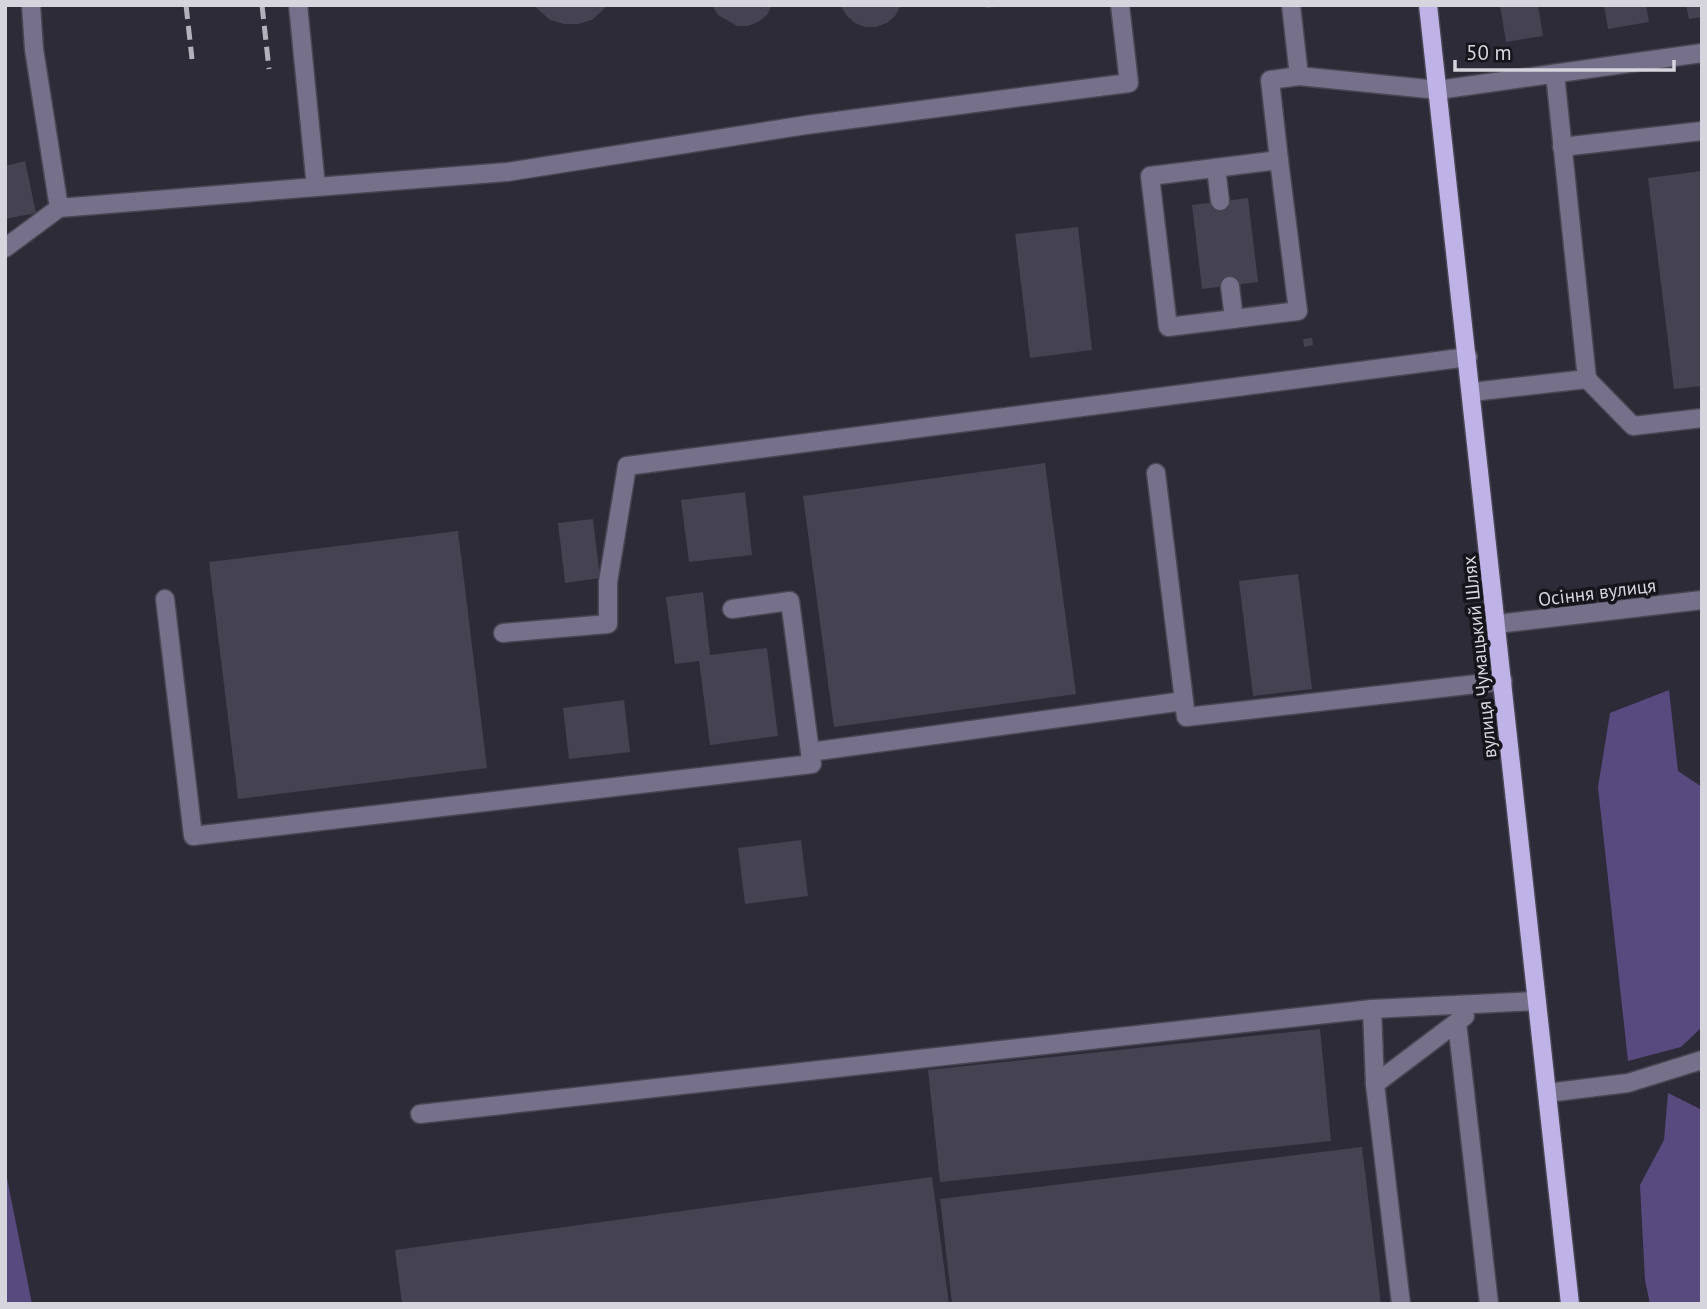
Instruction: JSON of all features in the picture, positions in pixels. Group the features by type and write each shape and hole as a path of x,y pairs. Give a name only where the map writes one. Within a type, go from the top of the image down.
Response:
{"main road":[{"name":"вулиця Чумацький Шлях","path":"1428,5 1570,1304"}],"street":[{"path":"31,5 34,49 59,208"},
{"path":"298,5 316,187"},
{"path":"5,248 59,208 507,172 806,125 1129,82 1120,5"},
{"path":"1291,5 1299,76"},
{"path":"1279,160 1150,176 1168,327 1298,311 1270,80 1299,76 1438,90 1702,53"},
{"path":"1555,74 1587,379 1633,426 1702,418"},
{"path":"1562,147 1702,131"},
{"path":"1216,168 1220,201"},
{"path":"1230,286 1234,319"},
{"path":"503,633 608,624 608,582 627,466 1468,357"},
{"path":"1472,392 1587,379"},
{"path":"1156,473 1186,717 1503,681"},
{"path":"165,599 193,836 812,764 790,601 732,609"},
{"name":"Осіння вулиця","path":"1497,624 1702,600"},
{"path":"810,752 1184,701"},
{"path":"419,1114 1372,1009 1537,1001"},
{"path":"1375,1084 1480,1004"},
{"path":"1372,1009 1375,1084 1401,1304"},
{"path":"1457,1022 1489,1304"},
{"path":"1547,1093 1628,1083 1702,1060"}],"shaded area":[{"path":"1669,690 1678,771 1702,787 1702,1027 1681,1047 1628,1061 1598,787 1610,713"},
{"path":"1668,1093 1702,1110 1702,1304 1650,1304 1645,1280 1640,1185 1664,1140"},
{"path":"5,1168 32,1304 5,1304"}],"building":[{"path":"533,5 608,5 592,20 564,24 550,20"},
{"path":"712,5 772,5 767,15 758,22 737,26 718,15"},
{"path":"840,5 901,5 887,23 865,27 847,16"},
{"path":"980,5 1005,5 1005,6 987,8"},
{"path":"1500,5 1538,5 1543,36 1506,42"},
{"path":"1604,5 1646,5 1649,22 1608,29"},
{"path":"1686,5 1702,5 1702,17 1689,19"},
{"path":"25,161 36,213 5,219 5,166"},
{"path":"1702,171 1702,386 1674,389 1648,178"},
{"path":"1248,198 1258,282 1202,289 1192,205"},
{"path":"1078,227 1092,350 1030,358 1015,234"},
{"path":"1312,338 1313,345 1304,347 1303,339"},
{"path":"1045,463 1076,694 834,727 803,496"},
{"path":"745,492 752,555 689,562 681,500"},
{"path":"593,519 600,578 565,583 558,523"},
{"path":"458,531 487,768 238,799 209,562"},
{"path":"1298,574 1312,689 1253,696 1239,581"},
{"path":"703,592 710,655 767,648 778,736 710,745 699,661 675,664 666,597"},
{"path":"624,700 630,752 569,759 563,708"},
{"path":"801,840 808,896 745,904 738,848"},
{"path":"1320,1029 1331,1141 940,1182 928,1070"},
{"path":"1362,1147 1381,1304 952,1304 940,1199"},
{"path":"932,1177 949,1304 402,1304 395,1250"}],"railway":[{"path":"186,5 192,59"},
{"path":"262,5 269,69"}]}
